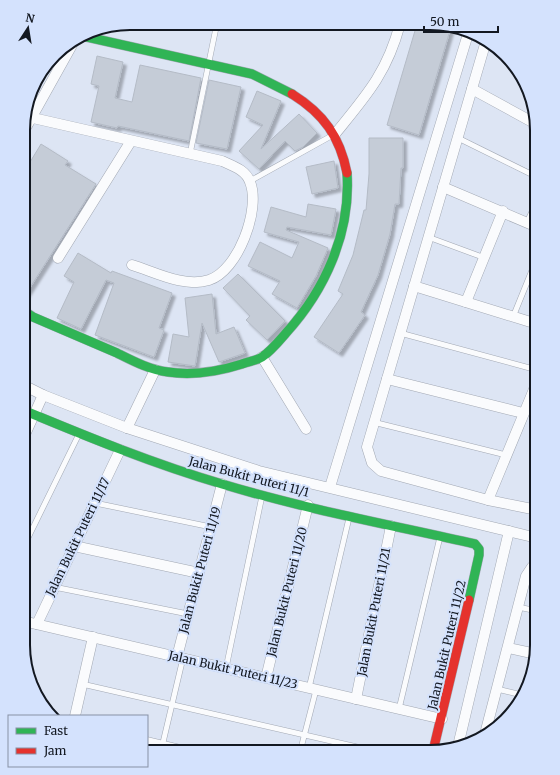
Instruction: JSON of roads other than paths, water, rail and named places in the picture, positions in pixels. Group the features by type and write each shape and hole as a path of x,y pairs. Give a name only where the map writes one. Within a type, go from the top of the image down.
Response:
{"street":[{"path":"335,134 372,89 388,61 398,30"},
{"path":"30,315 155,370 172,373 207,375 262,357 288,332 310,305 333,258 345,210 348,175 343,154 335,134 299,97 252,74 208,66 94,37"},
{"path":"330,487 467,38"},
{"path":"485,46 373,422 367,447 368,455 372,464 381,471 488,500 530,506"},
{"path":"31,121 66,53"},
{"path":"472,89 529,120"},
{"path":"33,118 222,161 240,169 250,181 253,200 249,226 241,245 231,262 221,273 210,280 194,282 178,280 132,265"},
{"path":"58,258 131,141"},
{"path":"443,187 530,224"},
{"path":"466,302 503,211"},
{"path":"414,286 530,322"},
{"path":"262,357 306,429"},
{"path":"127,428 155,370"},
{"path":"387,379 523,413"},
{"path":"30,388 43,395 127,428 259,471 530,536"},
{"path":"30,426 43,395"},
{"path":"488,500 523,413 530,405"},
{"name":"Jalan Bukit Puteri 11/1","path":"30,414 120,450 222,484 349,516 475,544"},
{"name":"Jalan Bukit Puteri 11/17","path":"37,624 120,450"},
{"name":"Jalan Bukit Puteri 11/19","path":"180,658 188,614 222,484"},
{"name":"Jalan Bukit Puteri 11/20","path":"266,678 308,505"},
{"name":"Jalan Bukit Puteri 11/21","path":"356,699 392,526"},
{"path":"459,741 509,531"},
{"name":"Jalan Bukit Puteri 11/22","path":"435,745 480,555 479,549 475,544"},
{"path":"74,546 199,573"},
{"path":"488,727 526,576 530,570"},
{"name":"Jalan Bukit Puteri 11/23","path":"30,622 442,719"},
{"path":"75,715 93,637"},
{"path":"508,648 530,653"}],"lane":[{"path":"190,154 216,30"},
{"path":"250,181 335,134"},
{"path":"458,138 530,174"},
{"path":"527,222 530,216"},
{"path":"428,237 485,258"},
{"path":"513,316 530,275"},
{"path":"400,333 530,368"},
{"path":"373,422 506,455"},
{"path":"30,534 79,434"},
{"path":"226,668 262,495"},
{"path":"95,503 211,527"},
{"path":"302,745 312,689 349,516"},
{"path":"399,709 440,536"},
{"path":"54,587 188,614"},
{"path":"518,607 530,610"},
{"path":"163,745 172,705 180,658"},
{"path":"82,684 348,745"},
{"path":"497,689 517,694"}]}
